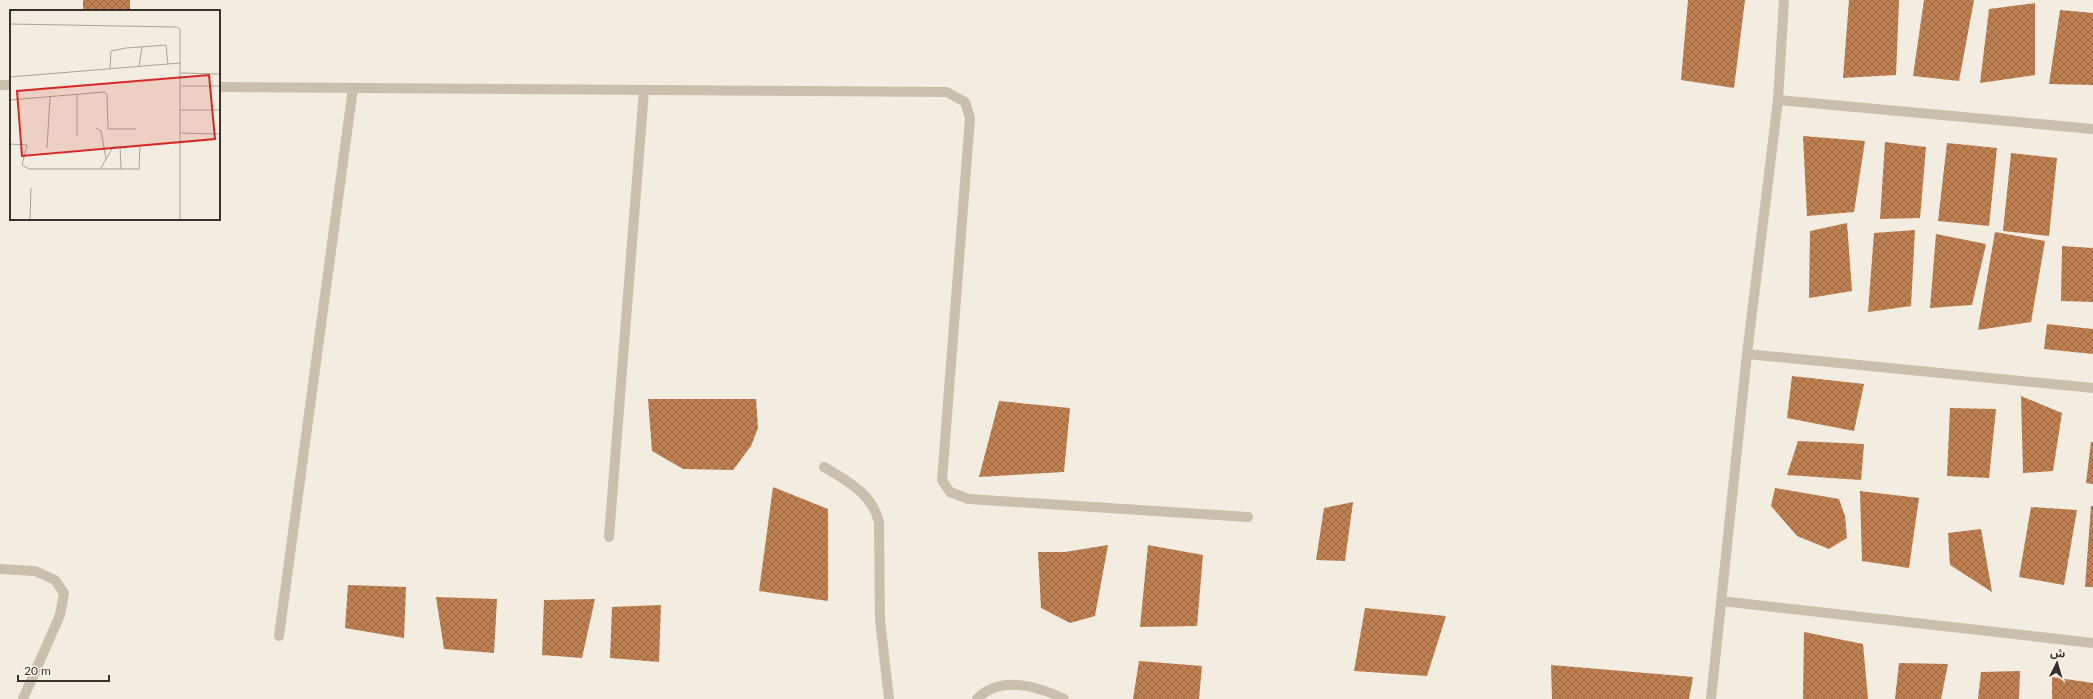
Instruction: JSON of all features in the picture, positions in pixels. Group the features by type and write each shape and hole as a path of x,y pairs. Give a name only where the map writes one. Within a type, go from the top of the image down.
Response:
{"street":[{"path":"1711,699 1747,354 1778,100 1784,0"},
{"path":"0,85 10,86"},
{"path":"220,87 947,92 965,102 970,118 942,480 950,492 969,500 1248,517"},
{"path":"279,636 353,88"},
{"path":"608,537 644,90"},
{"path":"1778,100 2093,129"},
{"path":"1747,354 2093,388"},
{"path":"824,466 855,486 872,502 876,511 879,522 880,620 889,699"},
{"path":"0,569 35,571 55,580 64,593 60,615 23,699"},
{"path":"1721,601 2093,643"},
{"path":"977,699 984,691 1010,684 1043,688 1064,699"}],"building":[{"path":"83,0 130,0 130,10 83,10"},
{"path":"1688,0 1745,0 1734,88 1681,80"},
{"path":"1849,0 1899,0 1896,75 1843,78"},
{"path":"1924,0 1974,0 1959,81 1913,76"},
{"path":"2035,3 2035,75 1980,83 1989,9"},
{"path":"2060,10 2093,13 2093,85 2049,84"},
{"path":"1803,136 1865,141 1854,212 1807,216"},
{"path":"1885,142 1926,147 1920,218 1880,219"},
{"path":"1947,143 1997,148 1989,226 1938,221"},
{"path":"2011,153 2057,158 2049,236 2003,231"},
{"path":"1847,223 1852,291 1809,298 1810,231"},
{"path":"1915,230 1911,306 1868,312 1874,233"},
{"path":"1995,232 2045,241 2031,322 1978,330"},
{"path":"1936,234 1986,244 1972,305 1930,308"},
{"path":"2062,246 2093,248 2093,302 2061,301"},
{"path":"2047,324 2093,329 2093,354 2044,349"},
{"path":"1792,376 1864,384 1854,431 1787,418"},
{"path":"2021,396 2062,413 2053,471 2023,473"},
{"path":"648,399 756,399 758,428 751,446 733,470 683,469 652,451"},
{"path":"999,401 1070,408 1064,472 979,477"},
{"path":"1950,408 1996,409 1989,478 1947,476"},
{"path":"1798,441 1864,444 1861,480 1787,475"},
{"path":"2091,442 2093,442 2093,484 2086,483"},
{"path":"773,487 828,509 828,601 759,591"},
{"path":"1775,488 1839,499 1845,516 1847,538 1829,549 1797,536 1771,506"},
{"path":"1860,491 1919,498 1909,568 1862,561"},
{"path":"1353,502 1345,561 1316,560 1324,508"},
{"path":"2091,506 2093,506 2093,587 2085,587"},
{"path":"2031,507 2077,510 2064,585 2019,577"},
{"path":"1981,529 1992,592 1950,565 1948,533"},
{"path":"1108,545 1095,616 1070,623 1041,608 1038,552 1065,552"},
{"path":"1148,545 1203,555 1197,626 1140,627"},
{"path":"348,585 406,587 404,638 345,628"},
{"path":"436,597 497,599 494,653 444,649"},
{"path":"595,599 582,658 542,655 544,600"},
{"path":"661,605 659,662 610,658 612,607"},
{"path":"1365,608 1446,616 1427,676 1354,671"},
{"path":"1804,632 1863,644 1868,699 1803,699"},
{"path":"1139,661 1202,666 1199,699 1133,699"},
{"path":"1899,663 1948,664 1941,699 1895,699"},
{"path":"1551,665 1693,677 1689,699 1552,699"},
{"path":"2020,671 2019,699 1978,699 1981,672"},
{"path":"2052,677 2093,683 2093,699 2052,699"}]}
